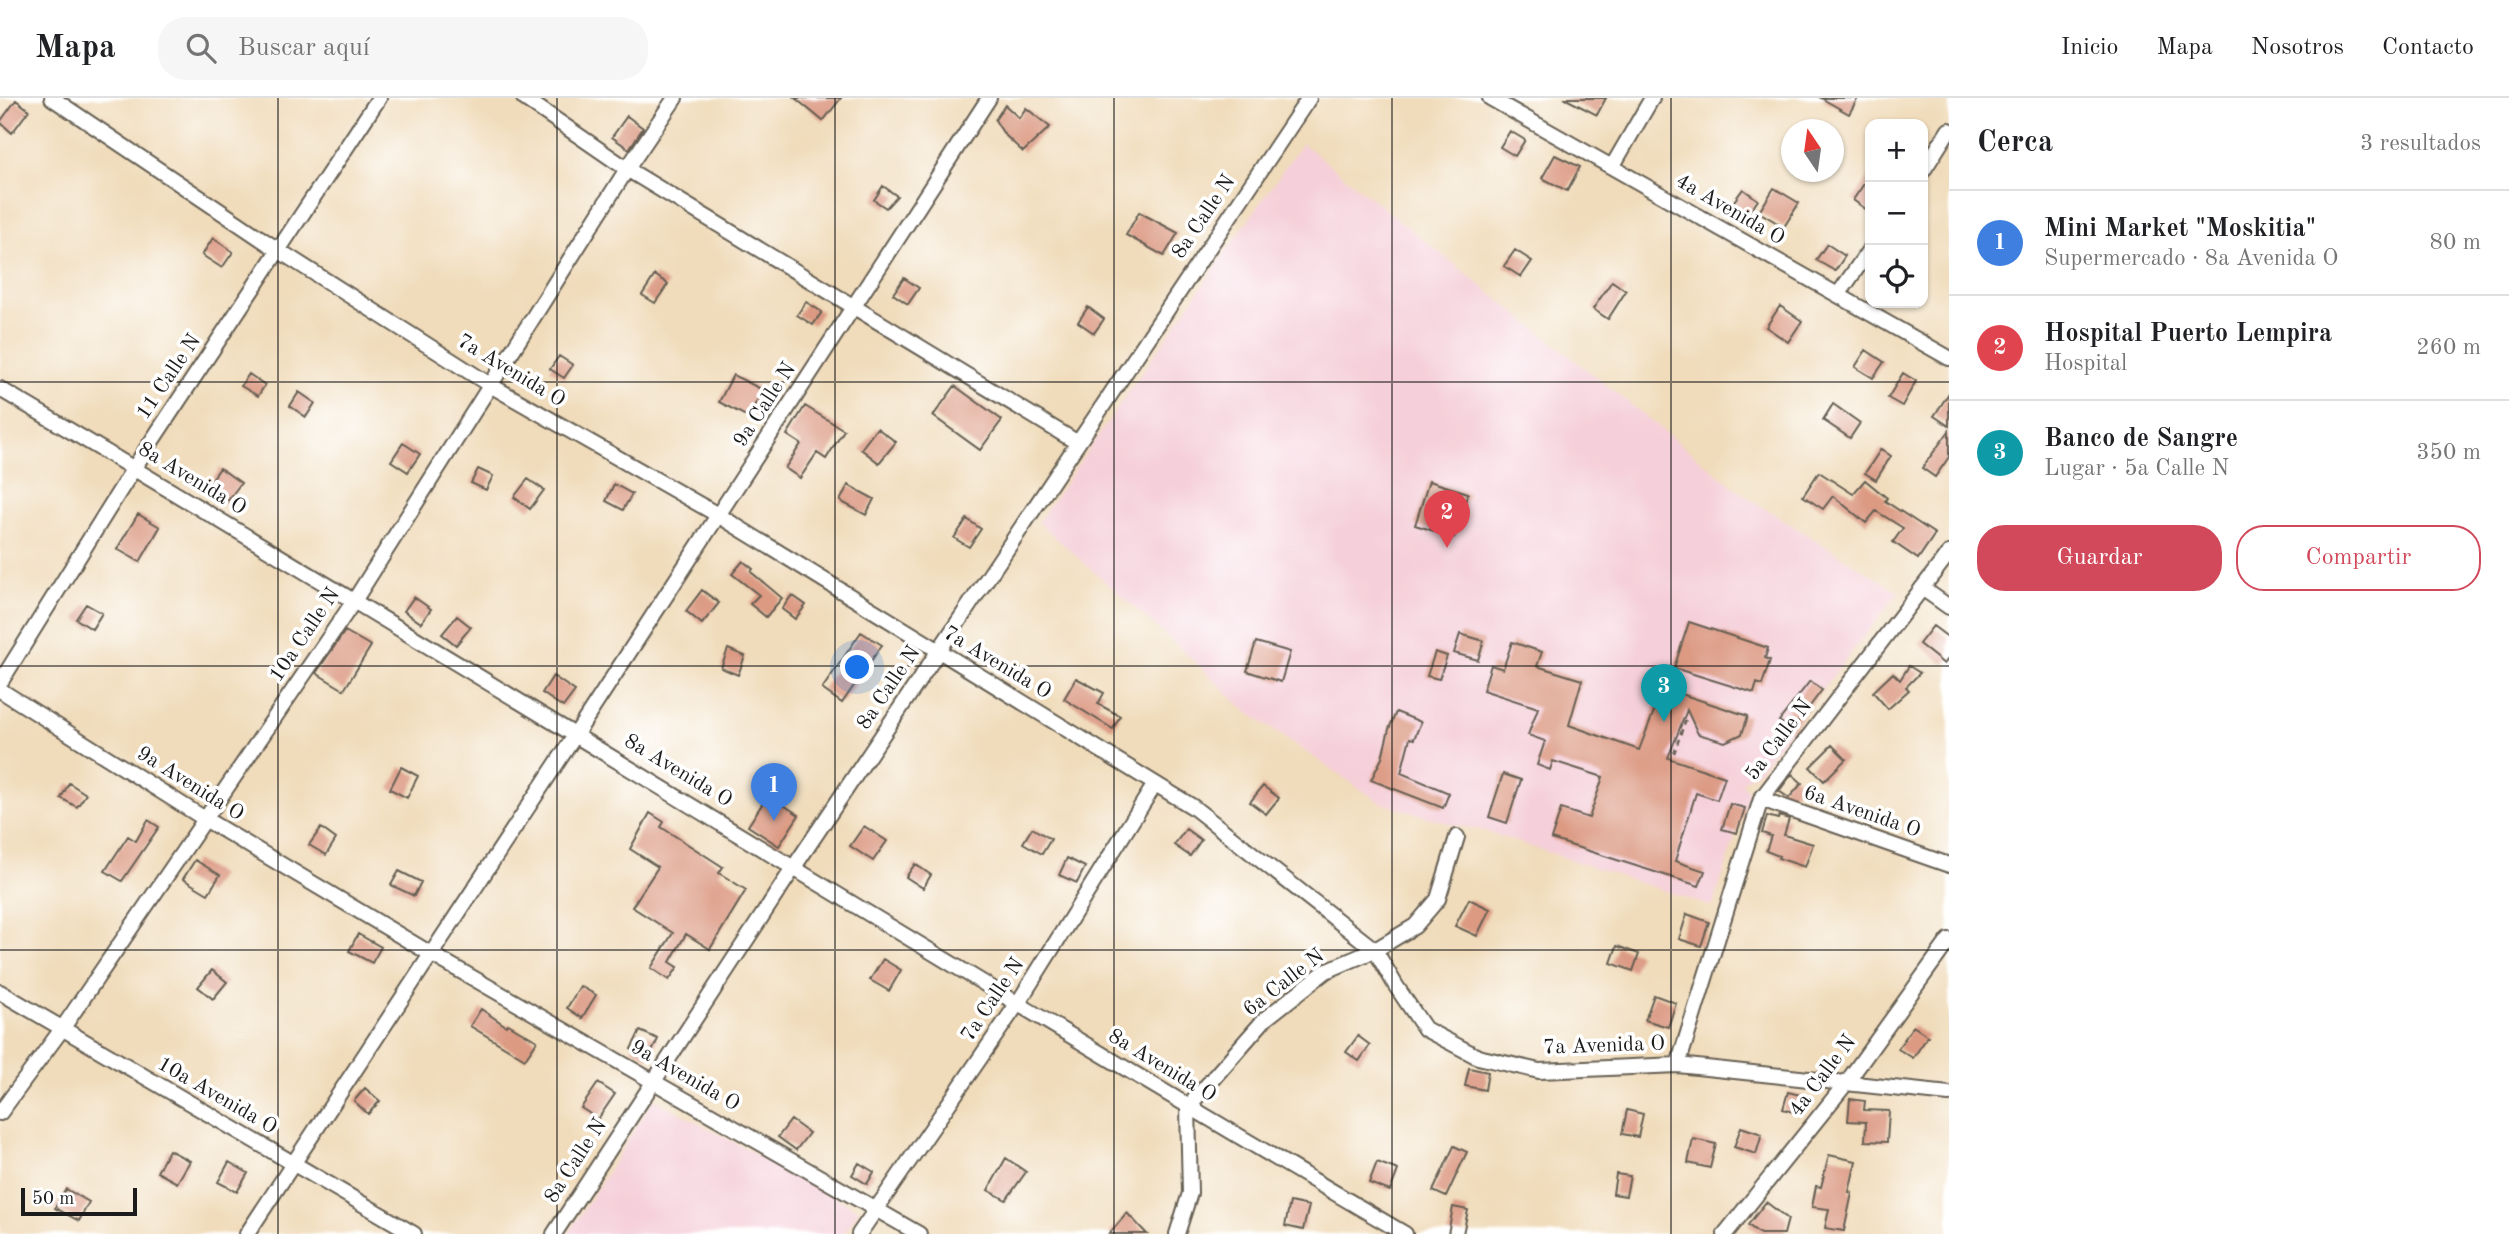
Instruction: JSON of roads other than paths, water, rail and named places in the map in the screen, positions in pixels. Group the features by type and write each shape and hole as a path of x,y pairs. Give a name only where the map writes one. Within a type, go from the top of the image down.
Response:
{"street":[{"name":"7a Avenida O","path":"52,98 278,250 490,385 718,516 1193,807 1376,950 1425,1030 1478,1058 1539,1071 1678,1065 1949,1094"},
{"name":"11 Calle N","path":"0,683 134,468 379,98"},
{"path":"524,98 627,169 1078,443"},
{"name":"10a Calle N","path":"0,1113 62,1029 354,601 627,169 675,98"},
{"name":"9a Calle N","path":"576,734 989,98"},
{"name":"8a Calle N","path":"554,1234 794,867 1309,98"},
{"name":"4a Avenida O","path":"1490,98 1949,358"},
{"path":"1612,167 1652,98"},
{"path":"1928,163 1949,130"},
{"path":"1838,295 1865,257"},
{"name":"8a Avenida O","path":"0,389 576,734 1188,1107 1405,1234"},
{"name":"5a Calle N","path":"1678,1065 1761,799 1949,553"},
{"path":"1922,588 1949,607"},
{"name":"9a Avenida O","path":"0,690 205,819 431,954 919,1234"},
{"path":"247,1234 576,734"},
{"name":"7a Calle N","path":"859,1234 1018,1003 1155,784"},
{"name":"6a Avenida O","path":"1761,799 1949,865"},
{"name":"6a Calle N","path":"1188,1107 1265,1019 1326,971 1376,950 1415,926 1438,899 1457,837"},
{"name":"4a Calle N","path":"1726,1234 1847,1082 1949,940"},
{"name":"10a Avenida O","path":"0,992 414,1234"},
{"path":"1177,1234 1190,1192 1188,1107"}],"place":[{"name":"Hospital Puerto Lempira","path":"1447,548"},
{"name":"Banco de Sangre","path":"1664,722"},
{"name":"Mini Market \"Moskitia\"","path":"774,821"}]}
